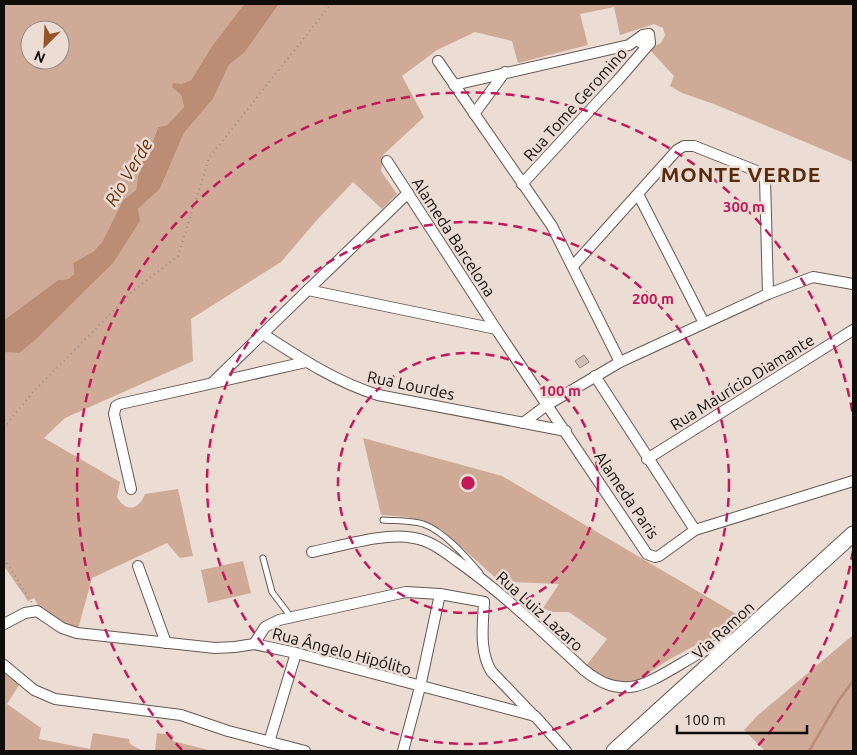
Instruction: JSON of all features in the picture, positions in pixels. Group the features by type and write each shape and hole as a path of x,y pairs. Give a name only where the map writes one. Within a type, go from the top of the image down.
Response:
{"main road":[{"name":"Via Ramon","path":"614,751 743,636 853,534"}],"street":[{"name":"Rua Tome Geromino","path":"505,72 629,45 643,35 650,34 650,43 522,184"},
{"path":"438,61 552,226 620,362"},
{"path":"454,85 505,72"},
{"path":"474,114 505,72"},
{"path":"573,266 677,150 684,146 694,146 759,172 765,178 768,294"},
{"name":"Alameda Barcelona","path":"387,161 547,405"},
{"path":"212,383 408,193"},
{"path":"638,194 704,323"},
{"path":"522,423 547,405 620,362 768,294 806,279 820,278 853,284"},
{"path":"308,290 496,329"},
{"name":"Rua Maurício Diamante","path":"648,459 853,330"},
{"name":"Rua Lourdes","path":"263,334 306,362 359,390 566,431"},
{"path":"131,489 114,414 116,406 306,362"},
{"path":"595,376 695,530"},
{"name":"Alameda Paris","path":"547,405 647,554 655,557 695,530 853,481"},
{"name":"Rua Luiz Lazaro","path":"312,552 388,537 414,538 435,546 499,592 584,670 599,681 615,686 632,687 647,682 702,651 743,636"},
{"path":"138,566 166,643"},
{"path":"254,644 270,623 406,592 440,594 484,602 499,592"},
{"path":"403,751 420,687 440,594"},
{"path":"484,602 483,651 486,663 566,751"},
{"path":"4,624 25,613 37,611"},
{"name":"Rua Ângelo Hipólito","path":"37,611 70,632 215,648 254,644 296,653 535,716"},
{"path":"269,742 296,653"},
{"path":"4,666 34,690 55,699 181,714 228,731 305,751"}],"lane":[{"path":"383,520 410,522 433,528 468,559 490,585"},
{"path":"263,558 272,592 292,618"}],"path":[{"path":"4,428 32,393 134,290 178,256 209,158 331,4"},
{"path":"4,559 37,611"}],"shaded area":[{"path":"4,4 244,4 212,46 191,80 173,87 181,95 184,107 167,125 158,127 147,158 140,163 136,190 123,200 102,242 94,251 73,263 74,274 68,279 58,280 4,320"},
{"path":"244,4 279,4 245,52 229,65 213,99 184,133 160,189 138,209 140,221 113,263 34,341 19,353 4,352 4,320 58,280 68,279 74,274 73,263 94,251 102,242 123,200 136,190 140,163 147,158 158,127 167,125 184,107 181,95 172,87 173,83 181,84 191,80 212,46"},
{"path":"279,4 853,4 853,162 714,104 682,93 670,86 674,76 649,49 661,43 665,35 663,28 654,24 620,35 614,7 580,14 588,45 518,63 512,41 475,32 437,50 402,76 424,117 383,155 381,171 397,194 382,209 353,182 281,262 191,319 193,361 65,418 44,438 120,482 117,497 124,506 136,506 145,494 178,489 193,556 180,558 167,543 92,578 78,629 71,629 41,610 34,598 28,601 4,566 4,352 19,352 138,209 160,189 184,133 213,99 229,65 245,52"},
{"path":"363,438 502,476 743,618 735,629 696,645 639,679 624,682 610,681 585,667 607,639 569,612 552,612 543,608 559,584 512,582 506,577 498,580 441,529 407,517 381,515"},
{"path":"243,561 251,593 208,603 201,570"},
{"path":"853,635 853,751 765,751 744,730 757,716"},
{"path":"4,673 19,685 7,704 41,728 39,739 90,749 93,733 129,739 130,744 143,751 4,751"},
{"path":"157,733 173,735 173,741 212,751 155,751"}],"building":[{"path":"584,355 589,362 580,368 575,361"}],"waterway":[{"path":"809,751 839,700 853,681"}],"district":[{"name":"MONTE VERDE","path":"741,174"}],"water label":[{"name":"Rio Verde","path":"128,172"}]}
